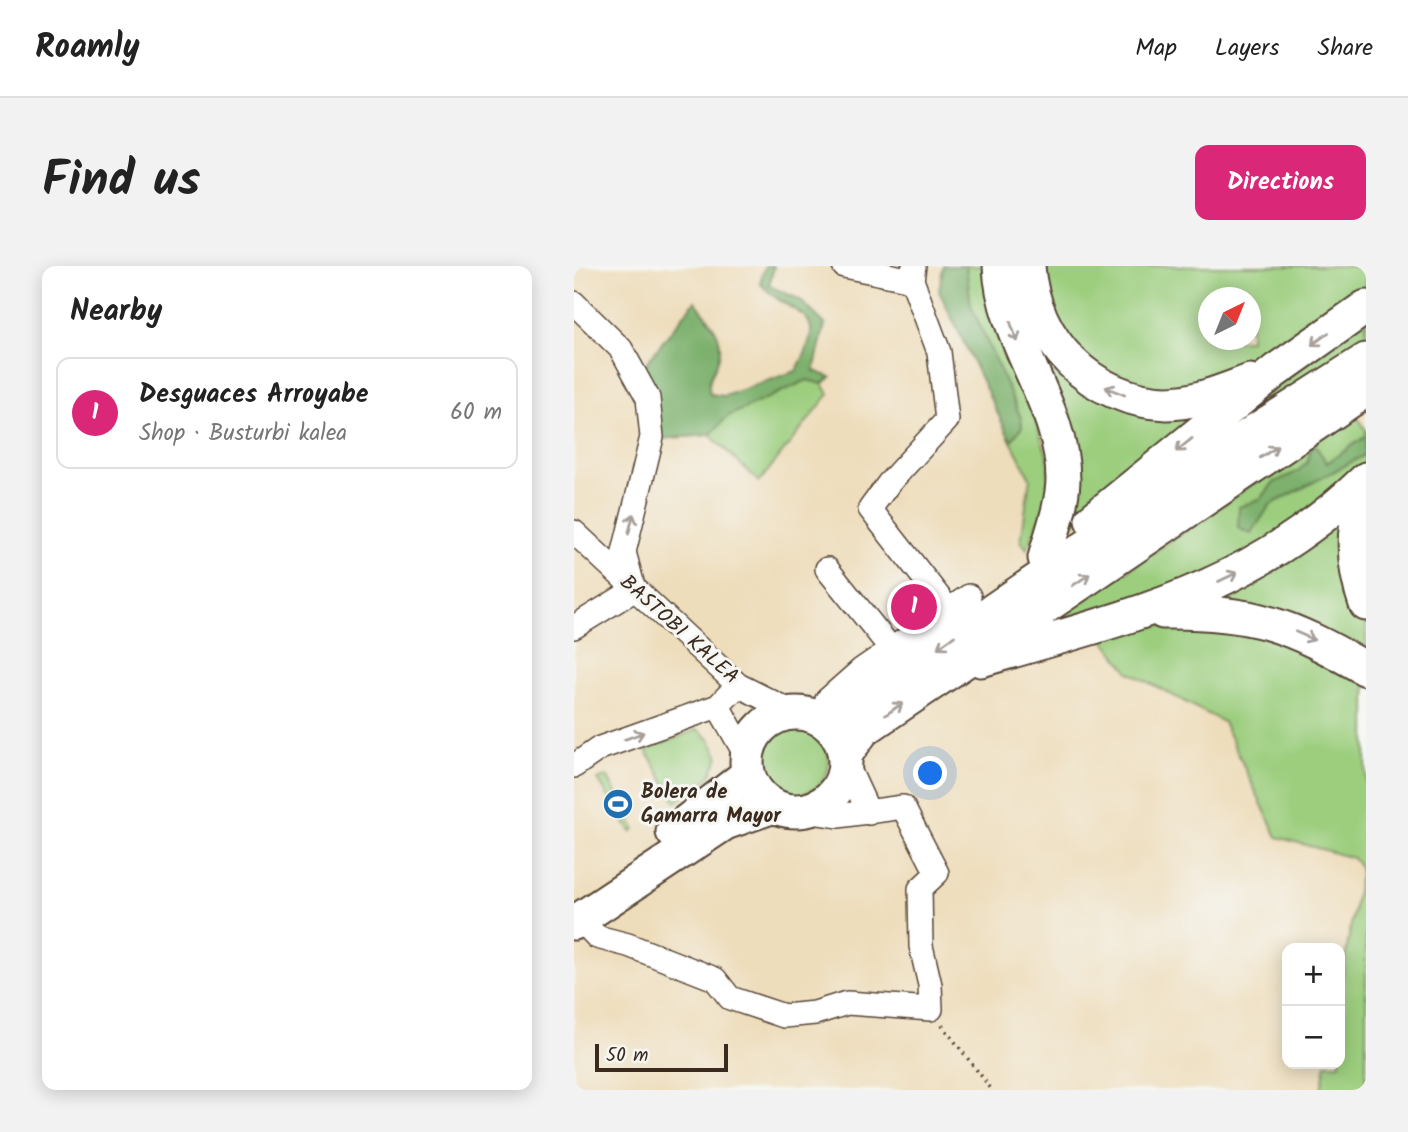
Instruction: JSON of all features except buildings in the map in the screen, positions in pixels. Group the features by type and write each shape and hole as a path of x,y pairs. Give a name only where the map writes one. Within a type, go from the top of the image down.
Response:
{"highway":[{"path":"1000,266 1004,300 1014,336 1049,417 1061,453 1061,504 1045,558"},
{"path":"1028,266 1029,286 1051,339 1069,362 1087,377 1115,392 1142,400 1168,403 1194,400 1275,371"},
{"path":"1002,603 1045,558 1275,371 1366,307"},
{"path":"790,809 753,787 747,765 752,740 762,726 777,717 814,716 849,709 1255,431 1366,360"},
{"path":"845,758 863,730 1366,390"},
{"path":"952,668 1143,612 1206,588 1261,561 1312,527 1366,479"},
{"path":"1366,488 1355,531 1355,557 1366,604"},
{"path":"1143,612 1237,614 1276,623 1320,643 1366,669"},
{"path":"580,918 725,823 757,810 821,805 834,793 843,778 845,758 836,734 814,716"},
{"path":"580,918 697,816 747,765"}],"street":[{"path":"844,266 913,273 939,352 947,421 889,483 870,509 950,610"},
{"path":"574,303 621,349 648,398 652,438 624,552 634,590 574,627"},
{"name":"BASTOBI KALEA","path":"574,532 738,685 814,716"},
{"path":"827,569 893,650"},
{"path":"814,716 827,700 861,670 969,596"},
{"path":"574,766 600,748 718,706 738,685"},
{"name":"BASTOBI KALEA","path":"718,706 747,765"},
{"path":"845,758 869,813"},
{"path":"580,918 597,937 628,945 715,979 730,998 784,1016 815,1013 847,1003 931,1009 930,985 921,946 920,889 937,873 904,807 838,816 790,809"}],"path":[{"path":"931,1009 992,1090"}],"green space":[{"path":"765,266 774,266 769,286 799,299 825,324 814,371 831,377 823,384 807,380 728,416 710,435 661,439 643,367 695,301 714,327 719,341 719,357 709,384 710,394 724,396 796,371 807,350 811,335 810,324 804,316 772,295 760,283"},
{"path":"943,266 966,266 971,306 1021,418 1022,427 1011,441 939,291"},
{"path":"966,266 987,266 1048,459 1049,497 1027,549 1021,541 1030,478 1011,441 1022,427 1021,418 971,306"},
{"path":"1018,266 1052,359 1212,407 1064,533 1043,373"},
{"path":"1039,266 1366,266 1366,291 1264,359 1225,377 1189,389 1147,391 1112,379 1063,337"},
{"path":"1366,316 1366,344 1174,469"},
{"path":"807,380 823,384 829,394 759,482 710,435 727,416"},
{"path":"1355,413 1366,430 1366,436 1327,463 1313,443 1307,463 1297,472 1273,483 1261,499 1239,507 1251,533 1270,505 1366,454 1366,463 1249,560 1062,623 1059,618"},
{"path":"1366,436 1365,455 1270,505 1251,534 1238,528 1239,507 1261,499 1273,483 1297,472 1307,463 1313,442 1327,463"},
{"path":"1346,515 1361,618 1366,625 1366,659 1212,600 1282,562"},
{"path":"1178,623 1287,641 1366,682 1366,1090 1321,1090 1325,1069 1345,1069 1345,959 1361,869 1353,858 1277,837 1223,722 1129,672 1102,637 1123,630"},
{"path":"796,728 809,731 819,738 826,748 829,761 826,774 819,784 809,791 796,794 783,791 773,784 766,774 763,761 766,748 773,738 783,731"},
{"path":"698,729 709,739 719,757 709,778 676,802 646,750"},
{"name":"Bolera de Gamarra Mayor","path":"607,776 635,829 631,832 598,780"}],"place":[{"name":"Desguaces Arroyabe","path":"914,607"},
{"name":"Bolera de Gamarra Mayor","path":"618,804"}]}
